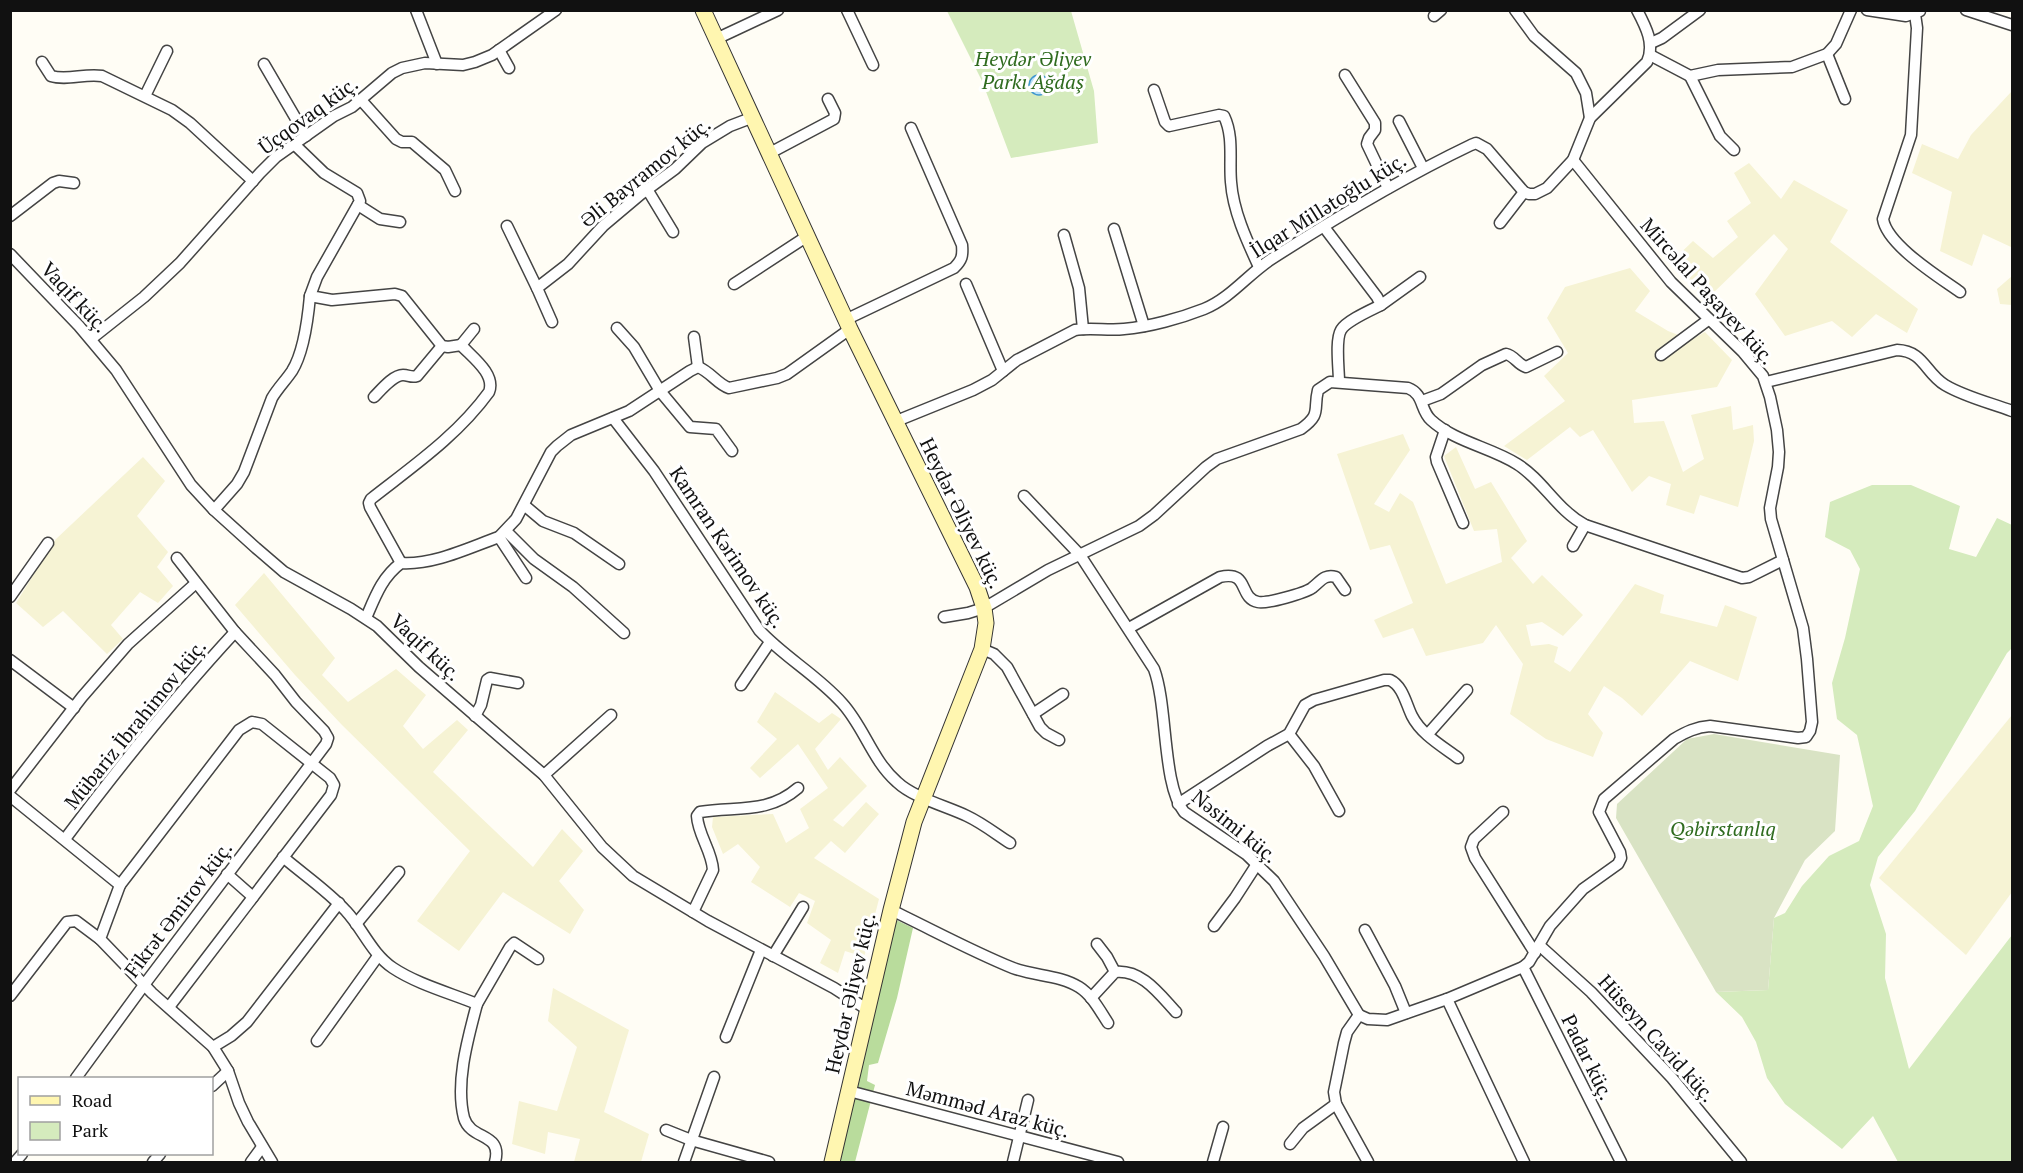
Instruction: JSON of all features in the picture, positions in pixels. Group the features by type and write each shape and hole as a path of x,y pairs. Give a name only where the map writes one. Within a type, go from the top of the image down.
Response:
{"main road":[{"name":"Heydər Əliyev küç.","path":"703,10 806,237 894,422 977,587 984,608 985,635 982,648 923,797 907,845 832,1162"}],"street":[{"path":"416,10 437,64"},
{"name":"Üçqovaq küç.","path":"91,339 144,297 180,263 276,157 361,100 392,73 402,68 425,63 463,65 475,62 499,50 556,10"},
{"path":"716,39 778,10"},
{"path":"847,10 873,65"},
{"path":"1515,10 1534,36 1576,73 1586,93 1590,118"},
{"path":"1500,223 1524,192 1529,194 1541,192 1573,159 1590,118 1643,66 1650,56 1651,43 1637,10"},
{"path":"1651,43 1662,38 1700,10"},
{"path":"1690,76 1718,70 1792,67 1827,54 1836,44 1851,10"},
{"path":"1867,10 1893,16 1918,13 1911,135 1883,219 1884,226 1911,256 1960,292"},
{"path":"1966,10 2013,26"},
{"path":"499,50 509,68"},
{"path":"145,96 167,51"},
{"path":"1827,54 1845,99"},
{"path":"1650,56 1690,76 1720,136 1734,150"},
{"path":"42,62 51,76 57,78 90,74 102,76 172,110 190,123 253,181"},
{"path":"264,64 306,136"},
{"path":"1345,75 1375,123 1375,130 1367,144 1388,188"},
{"path":"1154,90 1165,122 1169,126 1219,115 1224,116 1229,126 1233,196 1246,239 1259,267"},
{"path":"768,154 834,119 835,113 828,99"},
{"path":"361,100 396,139 402,142 412,142 440,165 445,170 455,191"},
{"name":"Əli Bayramov küç.","path":"537,288 568,264 603,226 675,169 702,143 730,126 751,118"},
{"path":"1399,121 1423,168"},
{"path":"366,618 380,586 392,570 401,563 416,564 428,561 503,534 516,519 551,452 571,435 629,411 698,367 729,388 787,374 848,325 954,268 961,262 962,245 911,128"},
{"name":"İlqar Millətoğlu küç.","path":"894,422 974,390 1031,352 1066,334 1083,328 1121,330 1144,326 1216,303 1259,267 1324,227 1423,168 1476,143 1482,145 1494,156 1524,192"},
{"path":"214,510 244,472 272,398 295,364 304,337 310,296 317,277 358,206 360,196 357,193 324,173 294,144"},
{"name":"Mircəlal Paşayev küç.","path":"1359,1015 1376,1020 1387,1020 1447,999 1523,967 1550,926 1568,905 1594,880 1618,864 1621,858 1599,812 1604,799 1686,731 1710,726 1798,738 1806,736 1810,731 1812,722 1803,628 1771,519 1770,508 1779,452 1777,430 1766,382 1755,365 1671,282 1573,159"},
{"path":"10,216 53,183 59,181 74,183"},
{"path":"647,189 674,232"},
{"path":"358,206 380,219 400,222"},
{"path":"507,226 552,322"},
{"path":"1324,227 1381,304"},
{"path":"1114,229 1144,326"},
{"path":"1064,235 1079,288 1083,328"},
{"path":"734,284 806,237"},
{"name":"Vaqif küç.","path":"10,254 91,339 116,370 191,485 214,510 284,572 366,618 544,775 613,859 645,885 868,1010"},
{"path":"1339,382 1338,341 1340,331 1420,277"},
{"path":"966,284 1003,371"},
{"path":"310,296 332,300 395,294 402,296 442,346 461,345 474,328"},
{"path":"1661,355 1708,320"},
{"path":"617,328 634,347 660,391 690,427 716,429 732,451"},
{"path":"694,337 698,367"},
{"path":"401,563 369,503 371,499 449,437 489,392 490,379 484,369 461,345"},
{"path":"374,397 396,377 402,375 414,378 417,376 442,346"},
{"path":"1766,382 1897,350 1907,350 1916,355 1944,385 2013,411"},
{"path":"1422,401 1441,394 1482,365 1506,354 1526,367 1557,352"},
{"path":"944,617 984,608 1048,570 1139,526 1217,459 1301,429 1311,422 1316,413 1318,390 1330,382 1408,388 1418,393 1430,420 1445,430 1519,465 1563,510 1585,525 1742,578 1749,577 1783,560"},
{"name":"Kamran Kərimov küç.","path":"613,418 654,471 759,630 770,642 824,684 854,718 868,744 897,783 969,817 1010,843"},
{"path":"1445,430 1436,457 1437,462 1464,523"},
{"name":"Nəsimi küç.","path":"1024,496 1080,555 1130,628 1154,669 1160,684 1171,779 1178,804 1184,812 1246,854 1274,881 1324,956 1359,1015"},
{"path":"524,505 543,521 574,533 619,564"},
{"path":"1573,546 1585,525"},
{"path":"503,534 526,578"},
{"path":"503,534 573,587 624,633"},
{"path":"10,597 48,543"},
{"name":"Fikrət Əmirov küç.","path":"77,1077 326,744 328,738 235,632 177,558"},
{"path":"1130,628 1220,577 1230,575 1238,578 1250,598 1257,602 1304,592 1329,575 1336,577 1345,590"},
{"path":"10,790 128,644 196,583"},
{"name":"Mübariz İbrahimov küç.","path":"65,839 153,725 235,632"},
{"path":"741,685 770,642"},
{"path":"982,648 994,654 1007,667 1040,727 1059,740"},
{"path":"10,660 74,708"},
{"path":"475,716 481,705 487,680 490,678 518,683"},
{"path":"1178,804 1289,734 1305,705 1314,700 1384,680 1390,680 1398,686 1413,719 1458,758"},
{"path":"1428,734 1467,690"},
{"path":"1033,714 1063,694"},
{"path":"544,775 611,715"},
{"path":"100,939 120,885 239,730 252,722 262,724 330,778 333,786 331,795 169,1007"},
{"path":"1289,734 1314,766 1339,811"},
{"path":"693,912 713,870 697,824 697,816 700,812 757,808 786,798 798,788"},
{"path":"10,796 120,885"},
{"name":"Hüseyn Cavid küç.","path":"1503,812 1474,839 1471,847 1474,858 1537,949 1591,992 1672,1078 1741,1162"},
{"path":"283,857 339,903 378,956 393,968 414,979 477,1004"},
{"path":"1214,926 1236,898 1257,864"},
{"path":"356,924 399,872"},
{"path":"227,874 253,897"},
{"path":"213,1047 231,1036 247,1022 339,903"},
{"path":"773,956 803,907"},
{"path":"891,910 1011,967 1031,975 1060,979 1074,984 1091,998 1108,1023"},
{"path":"10,996 67,922 76,921 100,939 144,985 213,1047 228,1071 239,1103 272,1162"},
{"path":"1365,930 1395,986 1406,1013"},
{"path":"495,1162 496,1147 492,1142 473,1131 466,1123 463,1112 462,1074 467,1042 477,1004 510,947 514,943 538,959"},
{"path":"1097,944 1115,972"},
{"path":"726,1037 761,950"},
{"path":"317,1041 378,956"},
{"name":"Padar küç.","path":"1523,967 1621,1162"},
{"path":"1091,998 1115,972 1120,971 1146,980 1176,1012"},
{"path":"1447,999 1524,1162"},
{"path":"1359,1015 1347,1032 1334,1092 1336,1104 1368,1162"},
{"path":"213,1085 228,1071"},
{"path":"684,1162 714,1077"},
{"name":"Məmməd Araz küç.","path":"849,1091 1019,1136 1089,1159 1118,1162"},
{"path":"1013,1162 1028,1100"},
{"path":"1290,1144 1303,1128 1336,1104"},
{"path":"1213,1162 1223,1127"},
{"path":"666,1130 691,1140 769,1162"},
{"path":"251,1162 262,1147"}],"shaded area":[{"path":"2012,91 2012,245 2011,247 1983,234 1972,266 1940,251 1952,192 1912,173 1922,144 1958,159 1971,135"},
{"path":"1749,163 1781,199 1794,180 1848,210 1830,242 1918,309 1907,333 1876,314 1852,337 1832,321 1785,336 1755,294 1788,249 1774,234 1708,298 1670,263 1693,241 1713,258 1738,237 1727,221 1751,203 1734,173"},
{"path":"1630,268 1650,291 1635,311 1668,331 1691,340 1705,332 1732,360 1717,387 1632,400 1634,423 1664,421 1683,472 1704,459 1691,415 1731,406 1733,430 1753,425 1754,441 1738,507 1700,495 1694,514 1666,505 1671,484 1649,476 1632,492 1593,430 1580,437 1570,427 1527,460 1504,446 1565,401 1544,376 1568,353 1547,318 1565,287"},
{"path":"2012,276 2012,305 2000,304 1997,289"},
{"path":"1403,434 1410,450 1374,504 1389,512 1400,493 1413,502 1446,584 1502,562 1497,529 1474,531 1444,456 1456,447 1475,489 1491,482 1527,541 1511,558 1533,584 1542,575 1583,615 1563,636 1542,622 1526,625 1531,646 1549,644 1558,647 1554,662 1570,672 1635,584 1664,595 1660,613 1717,627 1725,605 1757,617 1738,681 1690,661 1642,716 1604,686 1588,714 1603,733 1593,757 1546,739 1510,714 1523,664 1496,625 1483,643 1426,656 1413,628 1383,638 1374,620 1413,603 1390,545 1370,550 1337,454"},
{"path":"143,457 165,481 137,516 168,552 157,567 173,586 158,603 140,592 111,625 123,639 107,654 63,611 43,627 16,603 55,540"},
{"path":"264,573 335,658 322,675 348,702 396,669 426,695 403,726 423,749 457,720 468,730 433,772 533,867 562,829 583,851 559,881 584,910 570,934 503,892 459,951 417,921 470,851 342,725 295,675 235,605"},
{"path":"775,692 819,723 832,713 841,719 815,749 828,770 840,757 867,786 833,820 843,827 866,802 879,814 845,853 831,841 814,858 879,899 864,957 845,951 838,973 820,963 831,940 807,923 815,901 799,893 790,907 751,882 760,867 738,844 723,854 712,827 713,817 773,814 786,843 809,828 800,809 828,788 798,744 760,778 750,768 777,739 757,722"},
{"path":"2012,715 2012,892 1966,955 1879,878"},
{"path":"553,988 629,1030 604,1112 649,1134 641,1162 574,1162 580,1139 548,1132 545,1154 512,1144 519,1101 557,1111 577,1047 548,1021"}],"green space":[{"name":"Heydər Əliyev Parkı Ağdaş","path":"947,11 1071,11 1094,91 1098,143 1011,158 982,81"},
{"path":"1872,485 1911,485 1960,506 1949,549 1976,557 1997,518 2012,525 2012,648 1915,811 1878,857 1870,885 1886,934 1885,978 1909,1069 2012,935 2012,1162 1898,1162 1873,1116 1842,1149 1785,1104 1767,1078 1756,1042 1742,1017 1716,992 1768,990 1774,918 1785,913 1802,886 1829,856 1859,841 1873,806 1857,735 1837,719 1832,683 1845,638 1860,569 1850,550 1825,537 1830,502"},
{"name":"Qəbirstanlıq","path":"1714,734 1840,755 1835,831 1805,860 1774,918 1768,990 1716,992 1616,818 1617,804 1687,739"},
{"path":"894,919 913,928 897,998 878,1063 869,1065 867,1081 875,1085 855,1162 837,1162"}],"water":[{"path":"1039,75 1046,78 1049,85 1046,92 1039,95 1032,92 1029,85 1032,78"}]}
